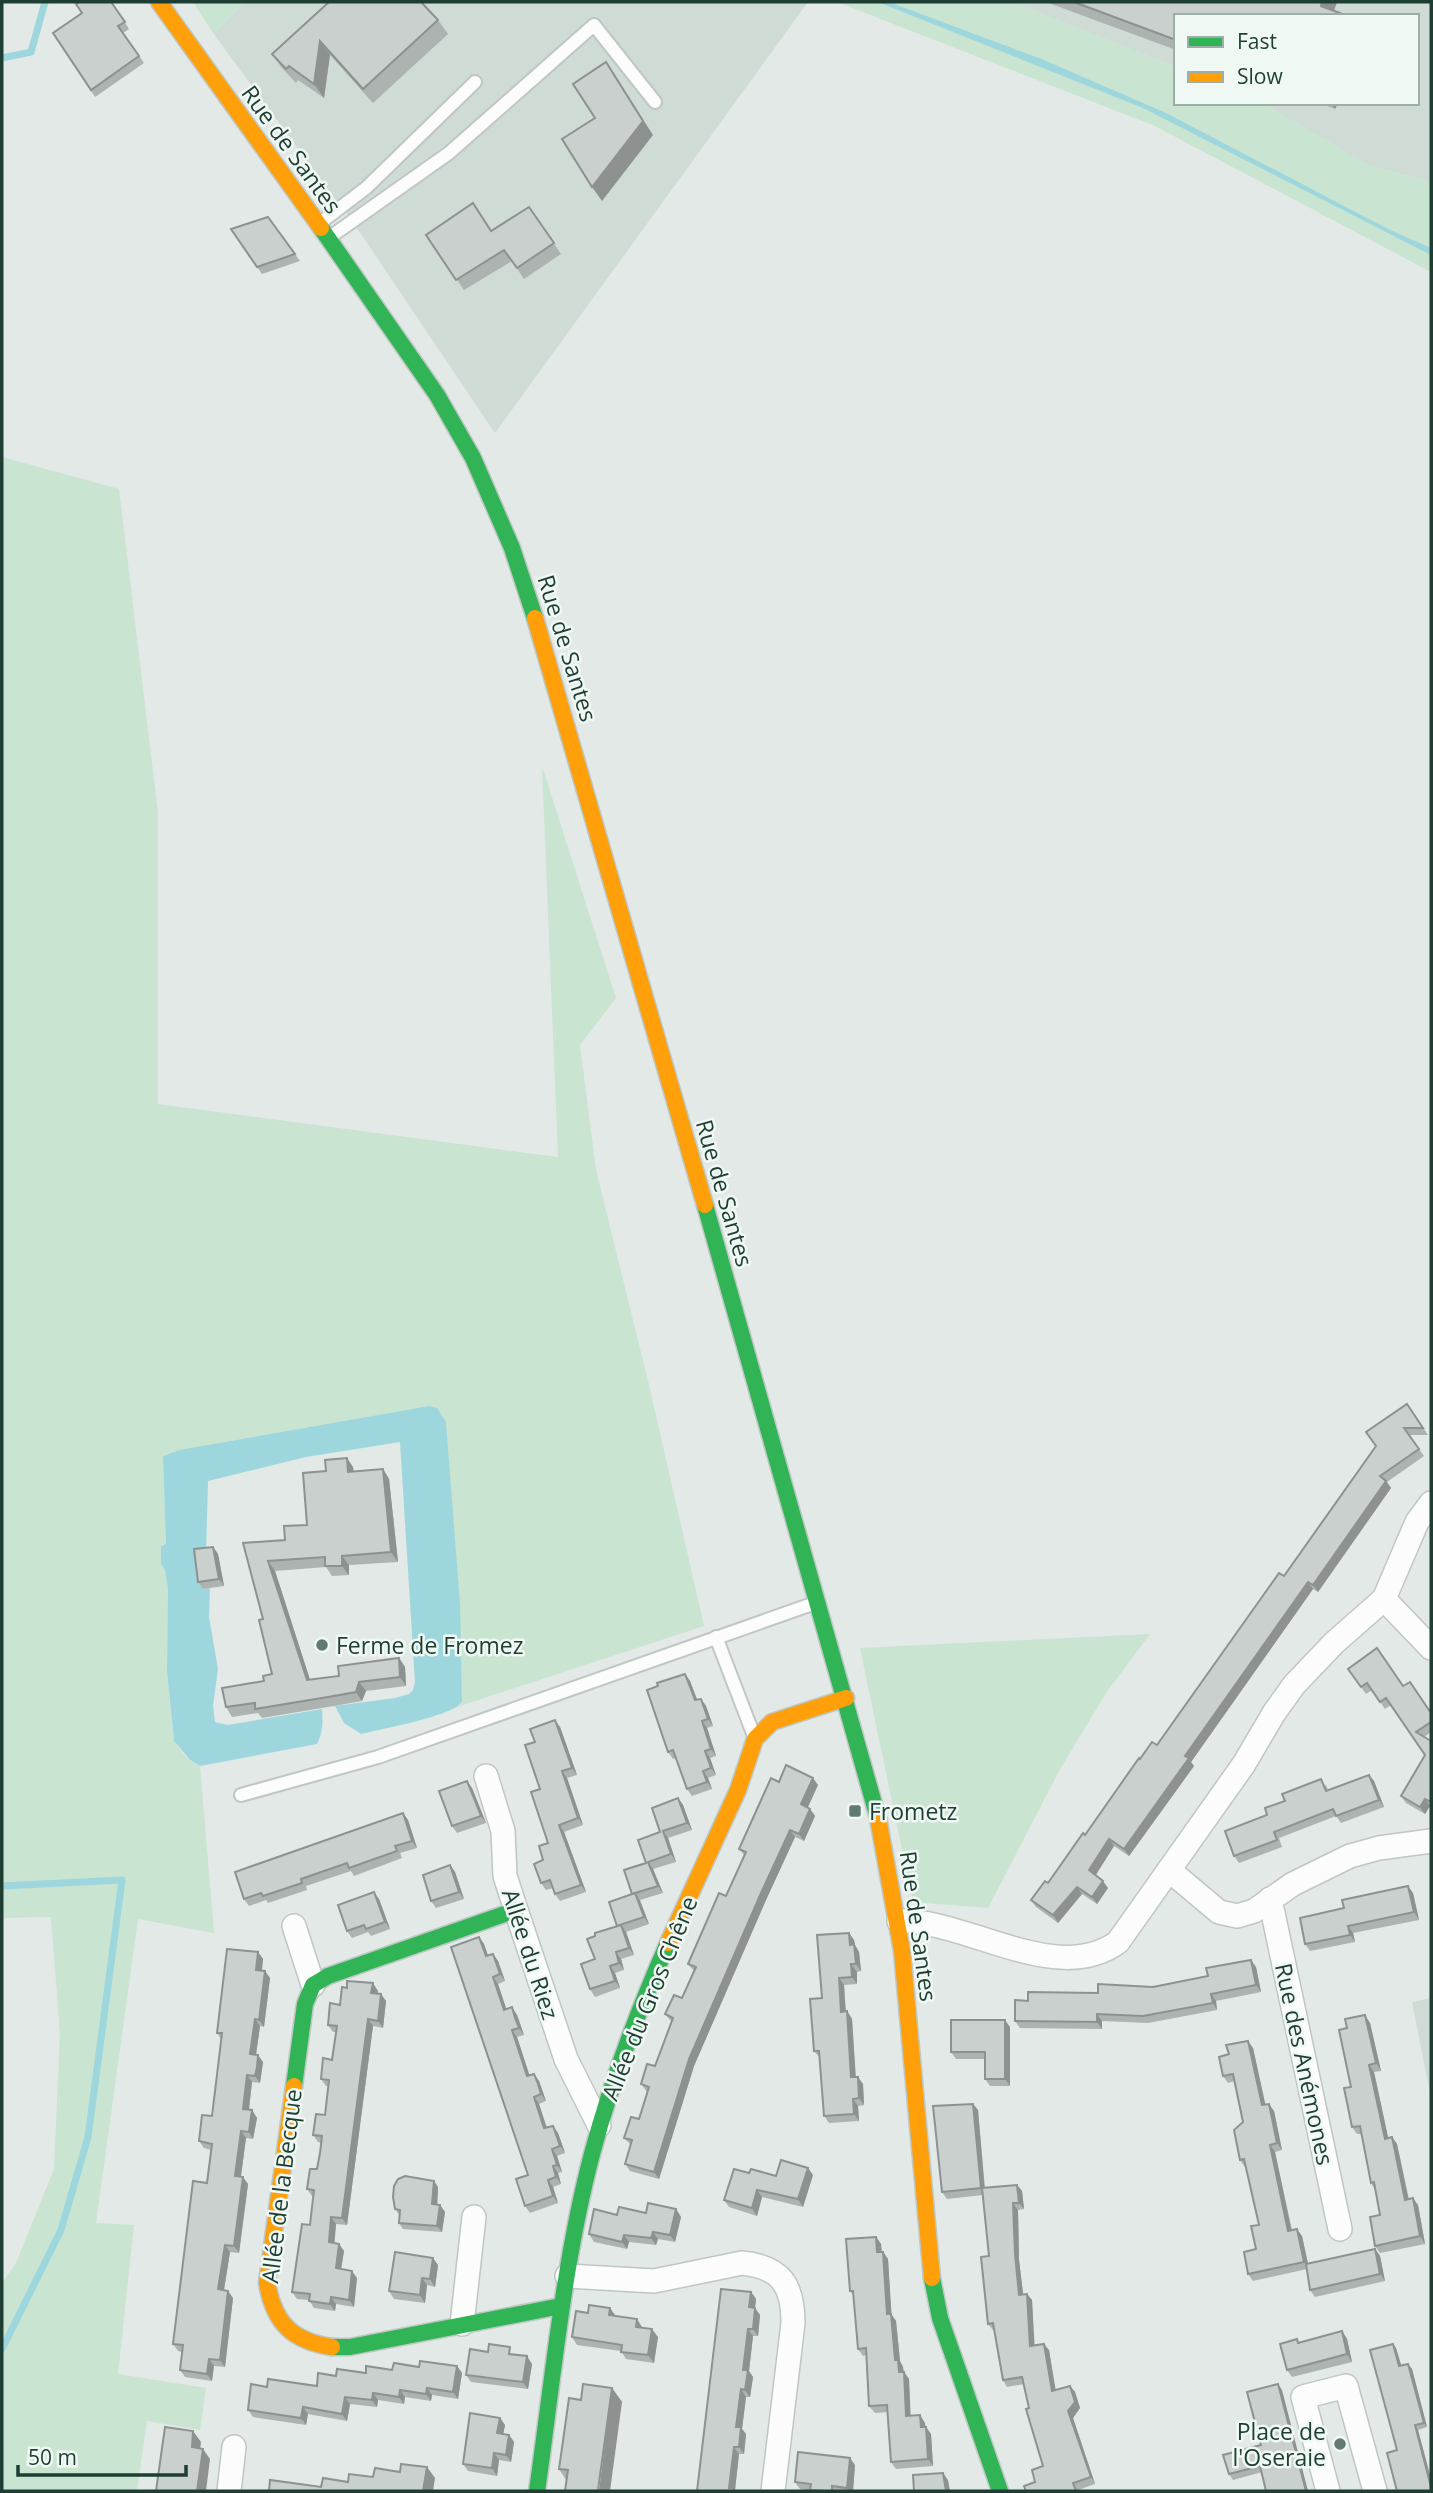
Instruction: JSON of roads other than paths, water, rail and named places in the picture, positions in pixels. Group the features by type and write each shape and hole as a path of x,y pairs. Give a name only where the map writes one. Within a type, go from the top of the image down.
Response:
{"street":[{"name":"Rue de Santes","path":"159,2 319,224 437,395 473,458 512,548 552,671 846,1698 883,1836 899,1921 933,2292 1000,2491"},
{"path":"899,1921 931,1923 1003,1947 1051,1955 1096,1955 1118,1942 1244,1764 1294,1685 1334,1643 1384,1599 1413,1531 1431,1503"},
{"path":"1384,1599 1431,1648"},
{"path":"755,1739 772,1723 846,1698"},
{"name":"Allée du Gros Chêne","path":"537,2491 561,2306 599,2125 614,2074 738,1790 755,1739"},
{"name":"Allée du Riez","path":"486,1776 503,1831 505,1876 516,1910 566,2060 599,2125"},
{"path":"1169,1870 1213,1908 1224,1914 1237,1916 1248,1913 1293,1884 1350,1856 1379,1848 1431,1841"},
{"name":"Rue des Anémones","path":"1270,1899 1340,2229"},
{"path":"294,1926 313,1985 328,1976 516,1910"},
{"name":"Allée de la Becque","path":"313,1985 305,2004 267,2283 272,2305 285,2325 314,2346 350,2347 561,2306"},
{"path":"462,2324 474,2217"},
{"path":"567,2276 654,2281 742,2263 767,2268 778,2275 791,2295 793,2323 773,2491"},
{"path":"1328,2491 1303,2397 1346,2386 1375,2491"},
{"path":"229,2491 234,2447"}],"lane":[{"path":"328,237 449,153 594,25 655,102"},
{"path":"319,224 366,188 475,82"},
{"path":"241,1795 378,1757 818,1602"},
{"path":"716,1637 755,1739"}],"water":[{"path":"878,2 889,2 1044,60 1166,113 1388,229 1431,248 1431,255 1143,108"},
{"path":"429,1406 437,1408 446,1422 460,1604 462,1702 431,1717 361,1734 344,1723 335,1706 409,1694 415,1682 400,1442 306,1457 208,1481 206,1554 198,1556 203,1589 210,1588 209,1617 218,1669 213,1706 215,1722 228,1725 322,1709 319,1740 317,1744 200,1766 190,1760 174,1741 167,1671 168,1589 165,1570 161,1564 161,1546 166,1544 163,1456 179,1450"}],"waterway":[{"path":"2,58 31,52 45,2"},
{"path":"2,1886 122,1880 88,2137 61,2230 2,2349"}],"place":[{"name":"Ferme de Fromez","path":"322,1645"},
{"name":"Frometz","path":"855,1811"},
{"name":"Place de l'Oseraie","path":"1340,2444"}]}
